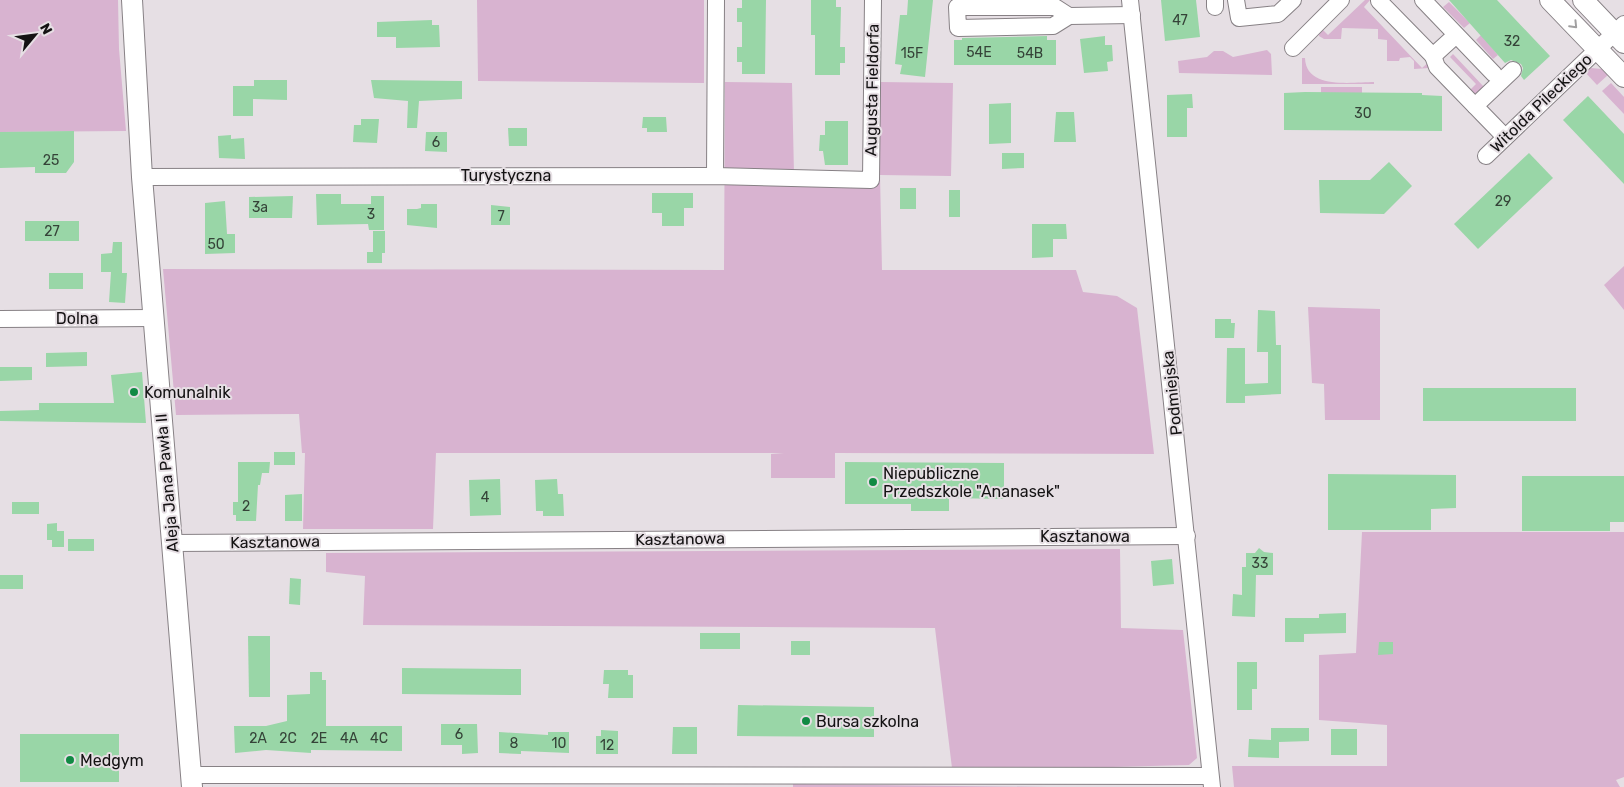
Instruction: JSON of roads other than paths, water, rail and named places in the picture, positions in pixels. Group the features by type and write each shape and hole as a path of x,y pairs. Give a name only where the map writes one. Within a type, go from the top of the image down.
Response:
{"street":[{"name":"Aleja Jana Pawła II","path":"132,0 142,177 191,781"},
{"path":"715,176 716,0"},
{"name":"Augusta Fieldorfa","path":"871,180 873,0"},
{"path":"1236,0 1239,18 1278,14 1293,0"},
{"path":"1293,48 1341,0"},
{"path":"1379,0 1433,56 1437,67 1505,137"},
{"path":"1423,0 1494,74"},
{"path":"1550,0 1624,77"},
{"path":"1583,0 1621,33"},
{"path":"1069,16 1055,7 957,7 958,28 1053,26 1069,16 1131,8"},
{"name":"Podmiejska","path":"1131,8 1211,781"},
{"name":"Witolda Pileckiego","path":"1486,156 1597,49 1621,33"},
{"path":"1433,56 1456,35"},
{"path":"1475,106 1513,70"},
{"name":"Turystyczna","path":"142,177 715,176 871,180"},
{"name":"Dolna","path":"0,319 154,318"},
{"name":"Kasztanowa","path":"172,543 957,536 1187,536"},
{"path":"191,781 1211,781"}],"place":[{"name":"Komunalnik","path":"134,392"},
{"name":"Niepubliczne Przedszkole \"Ananasek\"","path":"873,482"},
{"name":"Bursa szkolna","path":"806,721"},
{"name":"Medgym","path":"70,760"}]}
